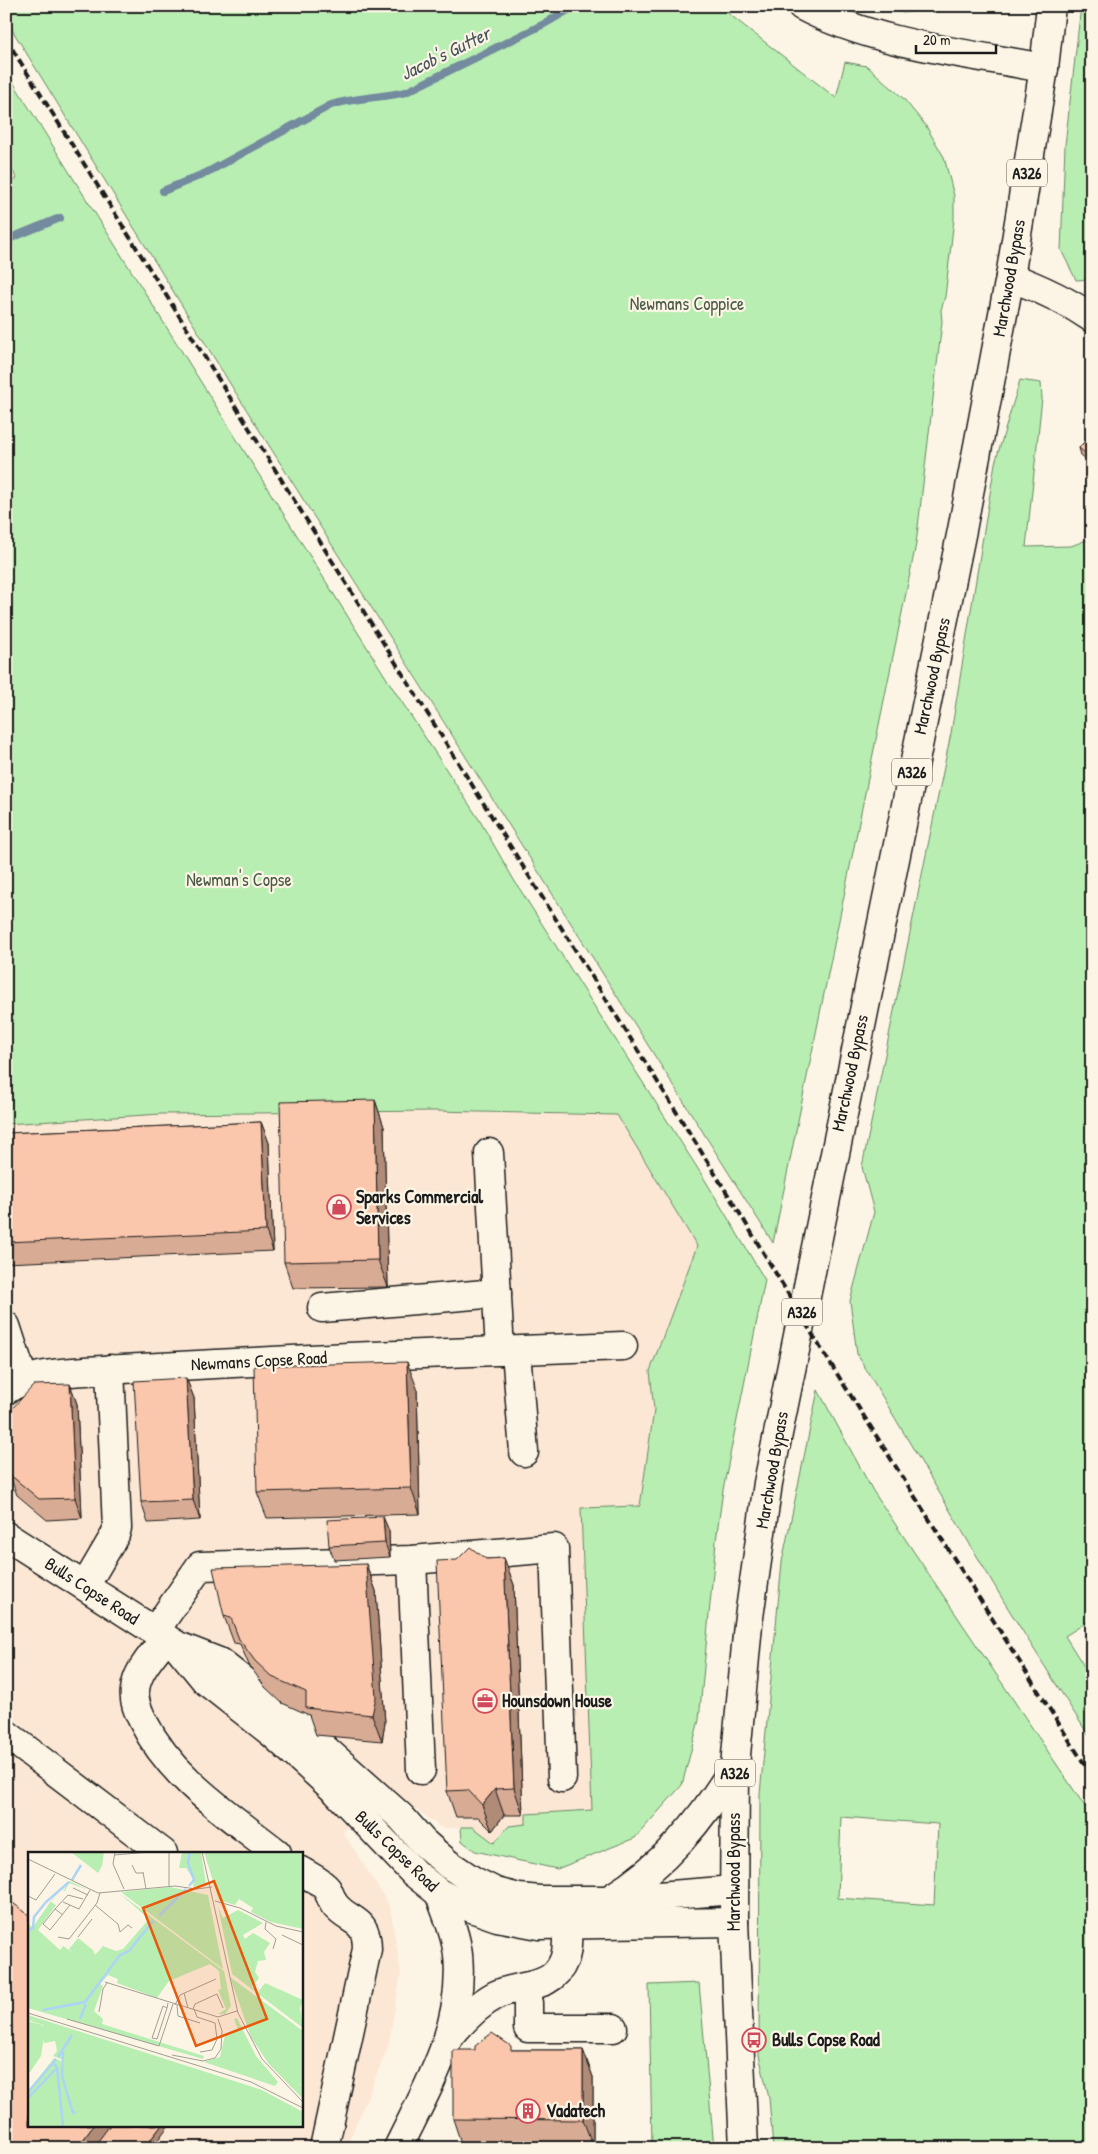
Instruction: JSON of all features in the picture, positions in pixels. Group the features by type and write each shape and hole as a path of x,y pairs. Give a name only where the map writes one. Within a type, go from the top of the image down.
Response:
{"main road":[{"path":"802,6 819,15 859,30 922,45 1044,68"},
{"name":"Marchwood Bypass","path":"744,2148 734,1922 735,1766 748,1624 768,1483 962,530 1010,278 1044,68 1051,6"},
{"path":"1010,278 1042,289 1067,301 1092,318"},
{"path":"489,1154 497,1293 524,1452"},
{"path":"322,1308 497,1293"},
{"path":"6,1326 15,1386"},
{"name":"Newmans Copse Road","path":"15,1386 44,1374 110,1369 622,1346"},
{"path":"85,1586 115,1535 117,1528 110,1369"},
{"name":"Bulls Copse Road","path":"6,1536 166,1638 219,1662 289,1717 401,1817 423,1842 448,1864 472,1880 496,1892 519,1898 540,1900 566,1912 734,1922"},
{"path":"276,1852 190,1783 165,1758 136,1707 134,1692 137,1680 144,1667 166,1638 200,1566 412,1560 554,1548 562,1778"},
{"path":"412,1560 421,1770"},
{"name":"Bulls Copse Road","path":"166,1638 206,1681 272,1733 322,1779 384,1840 414,1873 439,1893 479,1913 496,1918 539,1925 566,1912 608,1900 734,1890"},
{"path":"6,1734 162,1852"},
{"path":"608,1900 643,1877 686,1836 711,1804 735,1766"},
{"path":"302,1872 326,1888 335,1905 358,1922 364,1929 367,1938 367,1950 324,2148"},
{"path":"398,2148 433,2077 450,2036 459,1996 458,1953 439,1893"},
{"path":"450,2036 465,2018 483,2002 508,1991 549,1980 560,1968 566,1954 566,1912"},
{"path":"524,1988 528,2003 528,2028 613,2028"}],"shaded area":[{"path":"6,139 27,174 6,185"},
{"path":"434,1111 618,1115 697,1246 650,1371 654,1410 640,1507 581,1508 592,1810 526,1814 526,1824 509,1826 494,1843 473,1827 441,1828 391,1790 343,1832 390,1906 401,1973 388,2048 346,2148 6,2148 6,1124 161,1114"}],"green space":[{"name":"Newmans Coppice","path":"6,6 719,6 836,98 845,62 867,66 903,98 926,126 944,157 954,196 954,219 945,297 941,310 942,322 916,544 773,1243 234,390 6,20"},
{"path":"884,6 964,6 903,13"},
{"path":"1081,6 1092,6 1092,279 1076,280 1061,250 1065,145"},
{"name":"Newman's Copse","path":"6,71 392,687 480,821 514,880 705,1180 765,1280 723,1490 716,1541 699,1720 682,1785 635,1838 557,1869 475,1851 462,1841 461,1827 473,1827 494,1843 509,1826 526,1824 526,1814 592,1810 581,1508 640,1506 654,1410 650,1371 697,1246 617,1115 434,1111 161,1114 6,1124 6,185 17,179 6,159"},
{"path":"1020,380 1041,383 1042,398 1026,547 1071,546 1092,538 1092,1619 1065,1636 1092,1679 1092,1741 1006,1605 857,1354 850,1301 874,1212 862,1167 951,733 995,463"},
{"path":"818,1390 873,1491 1092,1817 1092,2148 773,2148 769,2098 759,2055 760,1794 782,1562","holes":["841,1817 938,1824 934,1905 838,1898"]},
{"path":"699,1983 714,2148 652,2148 649,1985"}],"building":[{"path":"1092,433 1092,459 1079,448"},
{"name":"Sparks Commercial Services","path":"375,1100 378,1260 284,1262 280,1102"},
{"path":"261,1122 266,1231 6,1242 6,1133"},
{"path":"407,1362 411,1488 257,1492 254,1366"},
{"path":"186,1378 193,1500 141,1502 134,1381"},
{"path":"70,1384 75,1498 39,1499 9,1474 7,1414 34,1385"},
{"path":"383,1517 385,1543 329,1546 327,1520"},
{"name":"Hounsdown House","path":"470,1547 486,1559 504,1558 514,1788 495,1789 482,1805 468,1790 447,1791 437,1561 457,1560"},
{"path":"366,1564 376,1697 372,1715 306,1708 306,1692 272,1677 255,1661 239,1639 231,1618 224,1616 213,1568"},
{"path":"6,1898 28,1914 28,2126 93,2126 77,2148 6,2148"},
{"path":"492,2033 511,2046 511,2050 583,2050 583,2120 453,2119 453,2050 475,2050 475,2046"},
{"path":"109,2126 161,2126 144,2148 93,2148"}],"waterway":[{"name":"Jacob's Gutter","path":"163,191 206,173 331,105 349,100 406,92 544,24 575,6"},
{"name":"Jacob's Gutter","path":"6,240 60,218"}],"railway":[{"path":"6,39 742,1217 820,1347 1092,1776"}],"place":[{"name":"Sparks Commercial Services","path":"339,1207"},
{"name":"Hounsdown House","path":"485,1701"},
{"name":"Bulls Copse Road","path":"754,2040"},
{"name":"Vadatech","path":"528,2111"}]}
